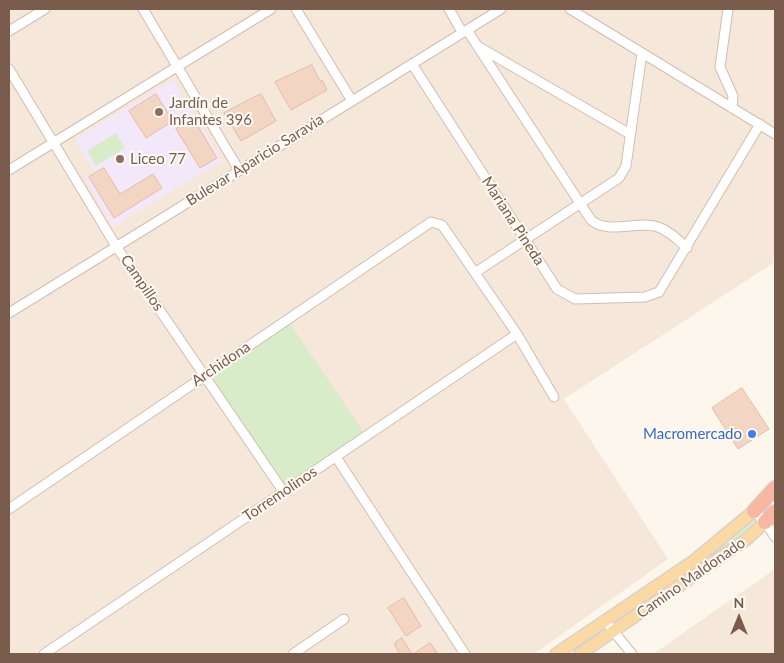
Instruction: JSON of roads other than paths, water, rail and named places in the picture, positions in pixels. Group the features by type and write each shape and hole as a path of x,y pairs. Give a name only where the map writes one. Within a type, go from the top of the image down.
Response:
{"highway":[{"path":"754,511 775,488"}],"main road":[{"name":"Camino Maldonado","path":"556,654 695,560 754,511"},
{"name":"Camino Maldonado","path":"580,654 747,540 770,517"}],"street":[{"path":"9,31 45,9"},
{"path":"143,9 239,170"},
{"path":"9,170 271,9"},
{"path":"296,9 352,100"},
{"path":"449,9 477,46 580,205 591,220 598,225 653,225 671,233 687,248 760,124"},
{"name":"Bulevar Aparicio Saravia","path":"9,313 501,9"},
{"path":"570,9 775,134"},
{"path":"728,9 720,67 722,76 733,96 732,108"},
{"path":"477,46 630,134"},
{"path":"554,397 517,334 476,272 580,205 622,174 626,166 642,53"},
{"name":"Mariana Pineda","path":"412,64 524,240 557,289 568,297 576,299 645,297 660,292 687,248"},
{"name":"Campillos","path":"9,69 116,246 283,492"},
{"name":"Archidona","path":"9,509 427,224 435,222 442,225 476,272"},
{"name":"Torremolinos","path":"44,654 56,651 283,492 517,334"},
{"path":"336,457 465,654"},
{"path":"754,511 770,517 775,537"},
{"path":"293,654 344,619"},
{"path":"604,622 632,654"}],"place":[{"name":"Jardín de Infantes 396","path":"159,112"},
{"name":"Liceo 77","path":"120,159"},
{"name":"Macromercado","path":"752,434"}]}
